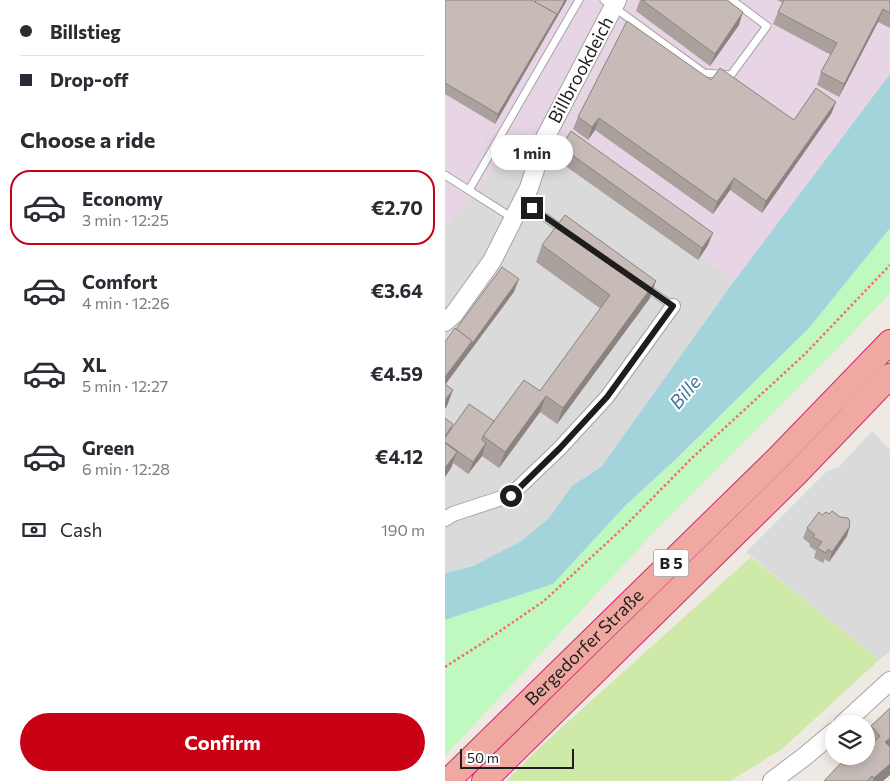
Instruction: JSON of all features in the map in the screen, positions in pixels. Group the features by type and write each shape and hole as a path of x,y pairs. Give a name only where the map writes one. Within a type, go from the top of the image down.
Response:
{"highway":[{"name":"Bergedorfer Straße","path":"447,781 778,458 890,342"},
{"name":"Bergedorfer Straße","path":"484,781 796,474 890,376"}],"street":[{"name":"Billbrookdeich","path":"445,322 455,314 492,261 515,219 529,188 545,138 612,2"},
{"path":"445,519 453,514 511,496 560,448 607,397 673,306"},
{"path":"853,715 890,681"},
{"path":"772,781 825,740"}],"lane":[{"path":"469,190 579,0"},
{"path":"612,2 704,73 731,75 767,26 732,0"},
{"path":"445,175 515,219"},
{"path":"532,208 571,235"},
{"path":"633,279 673,306"}],"path":[{"path":"445,667 544,601 624,527 692,458 805,354 890,265"}],"shaded area":[{"path":"445,0 890,0 890,74 735,280 526,131 445,227"},
{"path":"525,131 735,280 601,467 572,486 549,518 520,542 473,566 445,573 445,227"},
{"path":"872,431 890,450 890,651 879,660 746,552 827,471 838,468"}],"green space":[{"path":"890,228 890,293 840,346 658,528 445,756 445,620 553,584 625,506 676,459 809,328"},
{"path":"751,557 879,660 782,749 730,781 506,781 540,747"}],"water":[{"name":"Bille","path":"890,74 890,228 809,328 676,459 625,506 553,584 445,620 445,573 473,566 520,542 549,518 572,486 601,467 735,280"}],"building":[{"path":"445,0 532,0 557,14 498,114 445,83"},
{"path":"536,0 565,0 556,17 557,14 535,2"},
{"path":"642,0 727,0 743,12 715,54"},
{"path":"784,0 890,0 890,13 883,9 844,84 821,72 837,43 778,12"},
{"path":"627,21 711,80 720,68 794,120 816,88 836,102 766,201 734,178 717,202 599,118 592,127 578,117"},
{"path":"571,131 713,233 702,248 561,147"},
{"path":"565,215 656,281 563,408 546,396 505,452 483,436 524,380 540,391 610,295 542,245"},
{"path":"502,267 519,279 471,345 472,341 456,329"},
{"path":"455,328 472,341 445,377 445,342"},
{"path":"445,384 453,390 445,400"},
{"path":"469,404 494,421 483,436 482,440 486,443 473,462 445,442 445,438"},
{"path":"445,418 453,424 445,436"},
{"path":"445,443 457,452 445,468"},
{"path":"832,511 840,517 848,518 850,526 832,552 828,549 826,553 817,548 822,542 813,537 815,535 807,528 819,512 822,515 826,512 829,514"},
{"path":"890,708 890,738 885,742 890,747 890,764 874,778 872,776 867,781 824,781 839,765 875,765 875,741 880,736 875,730 875,722"}],"route":[{"path":"511,496 560,448 607,397 673,306 532,208"}]}
